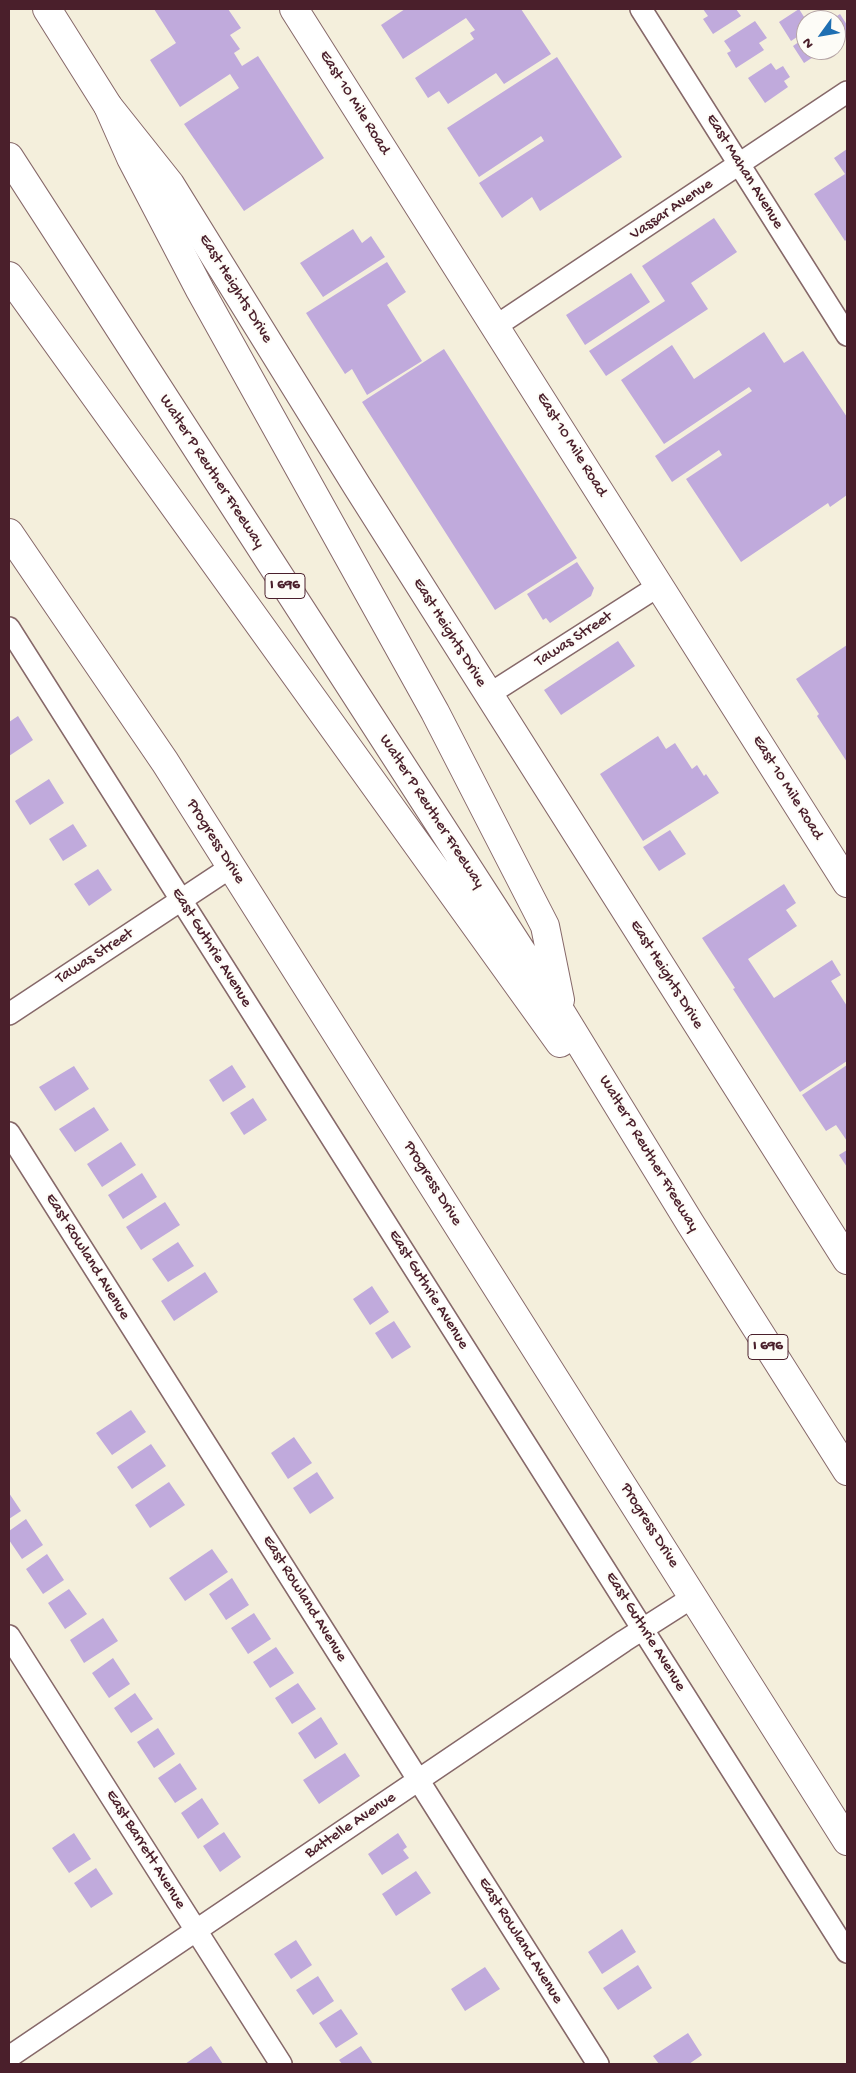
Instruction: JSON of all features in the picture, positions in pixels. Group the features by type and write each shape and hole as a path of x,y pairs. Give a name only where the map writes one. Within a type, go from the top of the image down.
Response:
{"main road":[{"name":"East Heights Drive","path":"47,9 108,106 170,184 304,402 847,1260"},
{"name":"East 10 Mile Road","path":"294,9 847,882"},
{"path":"108,106 131,158 200,290 435,712 545,926 562,1014"},
{"name":"Walter P Reuther Freeway","path":"9,156 562,1014 690,1223 847,1471"},
{"path":"9,276 690,1223"},
{"name":"Progress Drive","path":"9,533 165,762 847,1840"}],"street":[{"name":"East Mahan Avenue","path":"641,9 847,335"},
{"name":"Vassar Avenue","path":"496,326 847,92"},
{"name":"Tawas Street","path":"488,694 660,585"},
{"name":"East Guthrie Avenue","path":"9,628 847,1952"},
{"name":"Tawas Street","path":"9,1014 231,868"},
{"name":"East Rowland Avenue","path":"9,1133 598,2064"},
{"name":"Battelle Avenue","path":"9,2057 418,1780 693,1597"},
{"name":"East Barrett Avenue","path":"9,1636 281,2064"}],"building":[{"path":"154,9 228,9 241,28 230,35 240,49 234,53 242,66 258,56 324,158 244,211 184,124 239,88 230,74 180,107 150,60 176,43"},
{"path":"405,9 521,9 551,54 504,84 496,73 448,104 439,91 428,98 415,78 474,39 470,33 475,30 466,18 403,59 381,25"},
{"path":"703,9 736,9 741,16 713,34 703,19 708,16"},
{"path":"796,11 796,38 791,41 779,22"},
{"path":"755,21 767,38 759,43 764,50 736,68 727,53 731,51 724,41"},
{"path":"557,57 622,157 540,211 532,197 502,218 479,183 544,141 541,136 479,177 447,128"},
{"path":"771,63 776,70 783,66 790,77 784,81 788,87 765,103 748,78"},
{"path":"847,149 847,239 845,241 814,194 845,174 834,158"},
{"path":"714,218 737,252 691,283 708,309 606,376 589,351 665,301 642,266"},
{"path":"353,229 362,243 371,236 385,257 323,297 300,263"},
{"path":"387,262 406,292 387,305 422,361 367,395 352,369 345,374 306,313"},
{"path":"631,273 650,302 585,345 566,315"},
{"path":"764,332 784,363 803,351 847,417 847,495 830,507 828,503 741,562 686,479 722,455 719,450 672,482 655,456 752,391 749,387 664,444 621,380 672,345 694,379"},
{"path":"444,349 577,558 495,610 362,402"},
{"path":"577,562 594,588 591,596 550,623 546,618 543,620 527,594"},
{"path":"618,641 635,666 561,715 544,690"},
{"path":"847,645 847,762 796,679"},
{"path":"18,716 33,740 9,756 9,722"},
{"path":"658,736 666,749 675,743 692,769 697,765 704,776 706,774 719,793 643,841 600,774"},
{"path":"49,779 64,803 30,825 15,801"},
{"path":"73,824 87,846 63,861 49,839"},
{"path":"670,830 686,854 659,871 643,847"},
{"path":"98,869 112,890 89,906 74,884"},
{"path":"784,884 796,903 786,910 797,926 748,959 774,998 832,960 841,975 831,981 847,1006 847,1061 800,1092 702,938"},
{"path":"232,1065 246,1087 223,1102 209,1080"},
{"path":"847,1065 847,1141 836,1125 826,1131 802,1095"},
{"path":"74,1066 89,1089 55,1111 39,1087"},
{"path":"253,1098 267,1120 244,1135 230,1113"},
{"path":"94,1107 109,1130 75,1152 59,1129"},
{"path":"121,1142 136,1165 102,1187 87,1164"},
{"path":"847,1150 847,1167 839,1155"},
{"path":"142,1173 157,1197 123,1219 108,1195"},
{"path":"165,1202 180,1225 141,1250 126,1227"},
{"path":"178,1242 194,1266 168,1282 152,1259"},
{"path":"205,1272 218,1292 174,1321 161,1301"},
{"path":"372,1286 389,1312 370,1325 353,1299"},
{"path":"394,1321 411,1347 392,1359 375,1333"},
{"path":"131,1410 146,1432 112,1455 96,1433"},
{"path":"294,1437 312,1463 288,1479 271,1453"},
{"path":"151,1444 166,1466 132,1489 117,1467"},
{"path":"317,1472 334,1498 310,1514 293,1488"},
{"path":"169,1482 185,1505 150,1528 135,1505"},
{"path":"9,1493 21,1511 9,1519"},
{"path":"26,1519 43,1545 22,1559 9,1540 9,1531"},
{"path":"212,1549 228,1572 185,1601 169,1578"},
{"path":"47,1554 64,1580 43,1594 26,1569"},
{"path":"232,1578 249,1605 226,1620 209,1594"},
{"path":"69,1589 87,1614 65,1629 48,1603"},
{"path":"254,1613 271,1639 248,1654 231,1628"},
{"path":"103,1618 118,1641 84,1663 70,1640"},
{"path":"276,1647 294,1673 270,1688 253,1662"},
{"path":"113,1658 130,1684 109,1698 92,1673"},
{"path":"298,1683 316,1709 292,1724 275,1698"},
{"path":"135,1693 153,1719 131,1733 114,1708"},
{"path":"321,1717 338,1744 315,1759 298,1733"},
{"path":"158,1728 175,1754 154,1768 137,1742"},
{"path":"345,1753 360,1776 319,1804 303,1780"},
{"path":"180,1763 197,1789 175,1803 158,1778"},
{"path":"202,1798 219,1824 198,1839 181,1813"},
{"path":"224,1832 241,1857 220,1872 203,1846"},
{"path":"74,1833 91,1859 69,1873 52,1848"},
{"path":"398,1833 407,1847 403,1850 409,1858 382,1875 368,1854"},
{"path":"96,1868 113,1894 91,1908 74,1883"},
{"path":"416,1871 431,1893 396,1916 382,1894"},
{"path":"622,1929 636,1952 602,1974 588,1952"},
{"path":"296,1940 312,1965 291,1979 274,1954"},
{"path":"638,1965 652,1988 618,2010 603,1988"},
{"path":"485,1967 500,1989 465,2011 451,1989"},
{"path":"318,1976 334,2001 313,2015 296,1990"},
{"path":"341,2009 358,2034 336,2048 319,2023"},
{"path":"688,2033 702,2055 689,2064 659,2064 653,2056"},
{"path":"211,2046 223,2064 185,2064"},
{"path":"361,2046 373,2064 342,2064 339,2060"}]}
